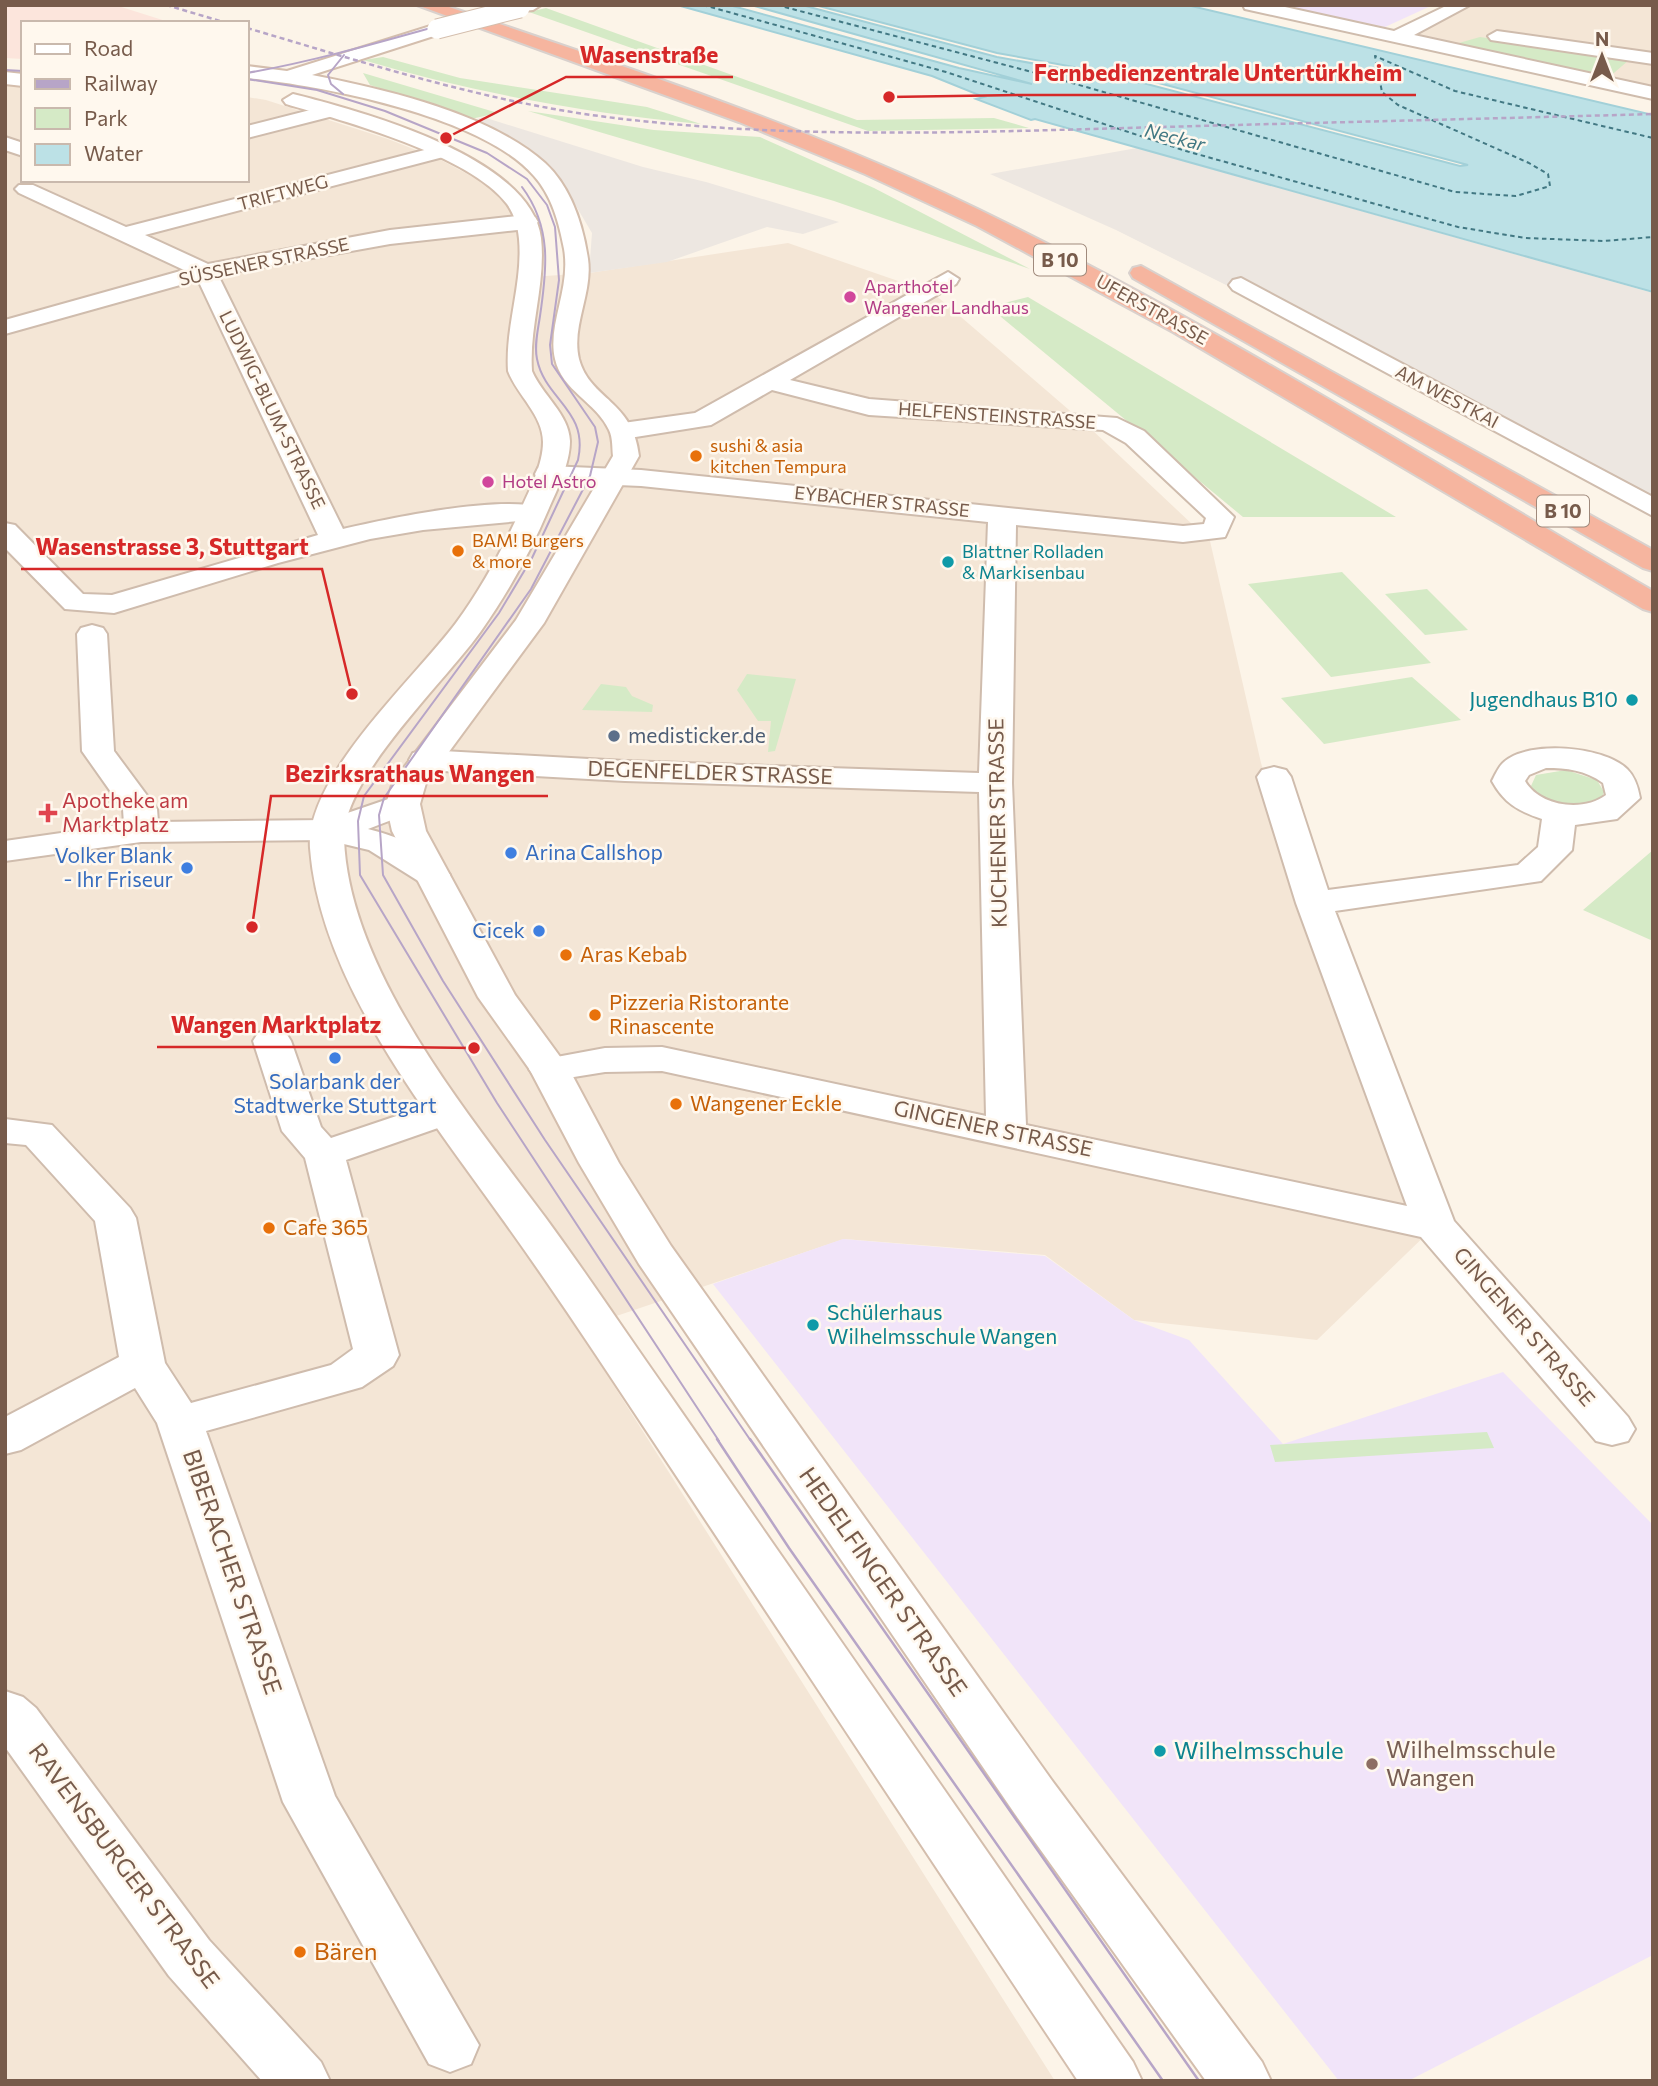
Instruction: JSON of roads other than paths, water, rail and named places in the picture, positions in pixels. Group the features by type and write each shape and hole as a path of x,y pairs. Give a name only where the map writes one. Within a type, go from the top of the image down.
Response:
{"highway":[{"path":"471,5 732,94 836,132 943,177"},
{"name":"UFERSTRASSE","path":"420,13 715,107 933,197 1145,304 1653,603"},
{"name":"UFERSTRASSE","path":"1121,263 1653,562"}],"street":[{"path":"368,33 420,13 478,5"},
{"path":"1251,5 1653,93"},
{"path":"1394,38 1462,5"},
{"path":"248,63 283,66 352,58 437,29 527,7"},
{"path":"1488,34 1653,59"},
{"path":"352,58 347,67 347,77 364,93"},
{"path":"327,830 379,815 402,804 410,782 425,760 529,624 617,476 626,456 623,431 583,388 572,373 566,357 566,339 578,275 565,211 552,185 536,166 499,142 454,123 283,66 255,81 270,94 330,111 466,163 501,185 518,203 527,222 529,294 519,368 531,395 558,431 548,474 499,582 464,634 355,769 337,797 327,830 332,879 348,935 364,974 444,1112 560,1269 1112,2081"},
{"path":"248,132 330,111"},
{"name":"TRIFTWEG","path":"127,233 440,152"},
{"path":"16,192 54,182"},
{"path":"16,192 127,233 205,271"},
{"name":"SÜSSENER STRASSE","path":"5,327 205,271 390,237 527,222"},
{"name":"LUDWIG-BLUM-STRASSE","path":"205,271 333,537"},
{"path":"623,431 702,420 948,279"},
{"name":"AM WESTKAI","path":"1241,285 1653,508"},
{"name":"HELFENSTEINSTRASSE","path":"769,382 869,407 1108,423 1135,437 1220,517 1215,531"},
{"name":"EYBACHER STRASSE","path":"548,474 617,476 1183,534 1215,531"},
{"path":"93,620 114,604 333,537 419,523 531,513"},
{"name":"KUCHENER STRASSE","path":"1002,514 995,783 1006,1132"},
{"path":"5,531 93,620 99,751 140,809 141,832"},
{"name":"DEGENFELDER STRASSE","path":"425,760 619,771 995,783"},
{"name":"GINGENER STRASSE","path":"1274,777 1314,903 1435,1226 1612,1429"},
{"name":"HEDELFINGER STRASSE","path":"402,804 409,831 497,997 549,1069 578,1119 599,1163 654,1254 1034,1798 1241,2081"},
{"path":"1314,903 1529,874 1555,850 1560,814"},
{"path":"5,851 141,832 327,830 380,842 405,855 432,875"},
{"path":"180,1422 346,1377 377,1355 324,1154 302,1131 272,1041"},
{"name":"GINGENER STRASSE","path":"549,1069 605,1060 662,1059 1435,1226"},
{"path":"324,1154 444,1112"},
{"name":"BIBERACHER STRASSE","path":"5,1130 37,1134 116,1218 143,1364 180,1422 310,1801 450,2045"},
{"path":"5,1438 143,1364"},
{"name":"RAVENSBURGER STRASSE","path":"5,1712 17,1723 189,1958 300,2081"}],"water":[{"name":"Neckar","path":"677,5 729,5 959,68 1032,84 751,5 802,5 997,57 1143,83 1460,166 1468,165 1151,81 997,53 815,5 1187,5 1653,115 1653,292 1031,120 976,99 984,97 932,76"}],"tram line":[{"path":"248,73 349,50 517,5"},
{"path":"343,94 331,84 328,75 344,55"},
{"path":"5,70 21,71"},
{"path":"248,79 317,90 385,111 487,153 527,179 547,205 555,227 559,280 550,345 552,364 595,427 598,442 590,476 531,589 384,798 379,815 383,875 443,981 545,1140 751,1441"},
{"path":"522,187 538,217 545,249 544,282 536,343 537,359 548,385 572,417 577,429 580,443 578,460 532,558 499,613 364,796 358,821 360,875 497,1103 719,1441"},
{"path":"717,1439 789,1548 1163,2081"},
{"path":"750,1439 1199,2081"}],"railway":[{"path":"166,5 220,21"},
{"path":"248,28 421,79 510,100 599,116 730,128 862,132 994,131 1653,114"}],"place":[{"name":"Fernbedienzentrale Untertürkheim","path":"889,97"},
{"name":"Wasenstraße","path":"446,138"},
{"name":"Aparthotel Wangener Landhaus","path":"850,297"},
{"name":"sushi & asia kitchen Tempura","path":"696,456"},
{"name":"Hotel Astro","path":"488,482"},
{"name":"BAM! Burgers & more","path":"458,551"},
{"name":"Blattner Rolladen & Markisenbau","path":"948,562"},
{"name":"Wasenstrasse 3, Stuttgart","path":"352,694"},
{"name":"Jugendhaus B10","path":"1632,700"},
{"name":"medisticker.de","path":"614,736"},
{"name":"Apotheke am Marktplatz","path":"48,813"},
{"name":"Arina Callshop","path":"511,853"},
{"name":"Volker Blank - Ihr Friseur","path":"187,868"},
{"name":"Bezirksrathaus Wangen","path":"252,927"},
{"name":"Cicek","path":"539,931"},
{"name":"Aras Kebab","path":"566,955"},
{"name":"Pizzeria Ristorante Rinascente","path":"595,1015"},
{"name":"Wangen Marktplatz","path":"474,1048"},
{"name":"Solarbank der Stadtwerke Stuttgart","path":"335,1058"},
{"name":"Wangener Eckle","path":"676,1104"},
{"name":"Cafe 365","path":"269,1228"},
{"name":"Schülerhaus Wilhelmsschule Wangen","path":"813,1325"},
{"name":"Wilhelmsschule","path":"1160,1751"},
{"name":"Wilhelmsschule Wangen","path":"1372,1764"},
{"name":"Bären","path":"300,1952"}]}
